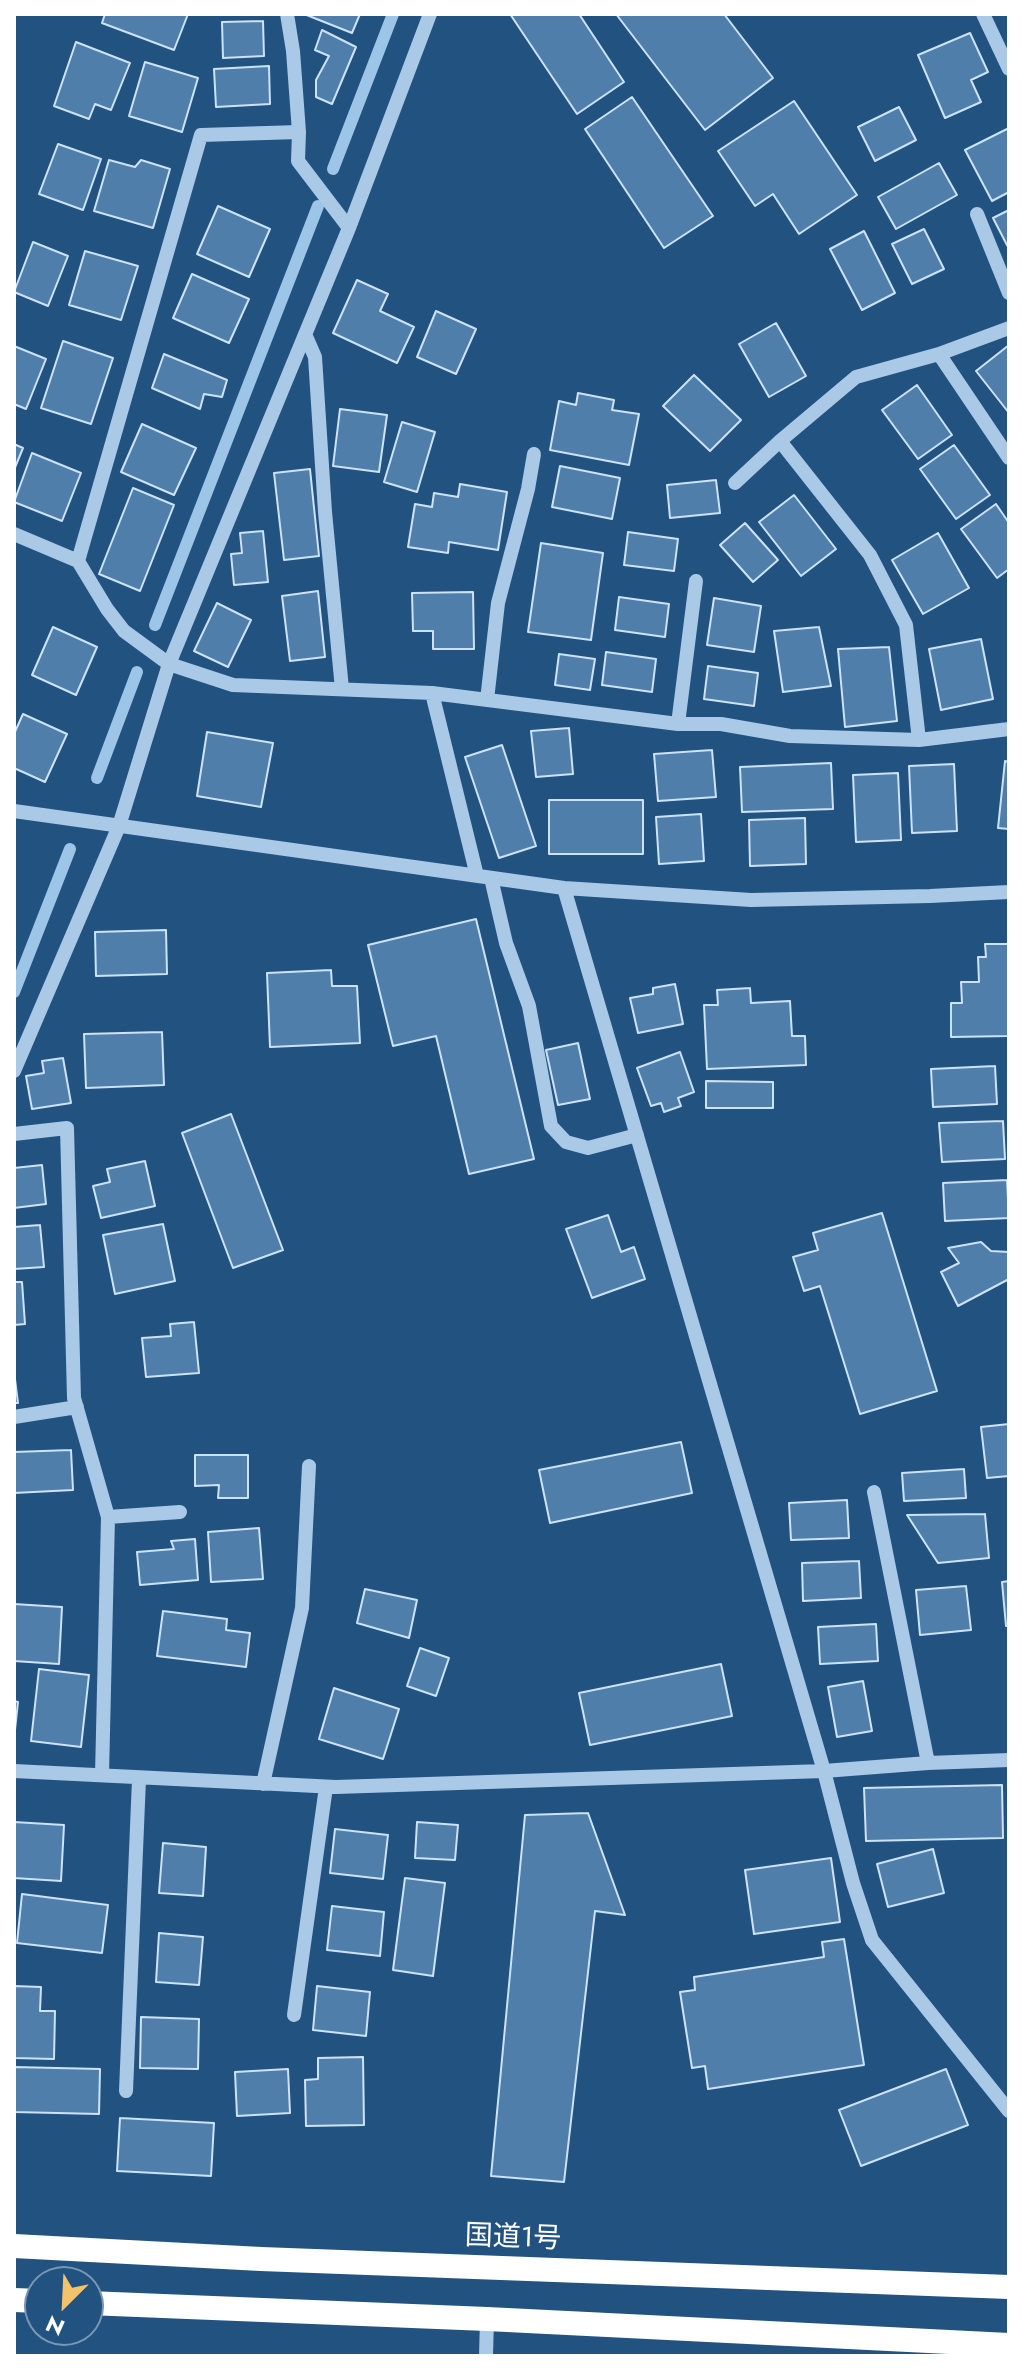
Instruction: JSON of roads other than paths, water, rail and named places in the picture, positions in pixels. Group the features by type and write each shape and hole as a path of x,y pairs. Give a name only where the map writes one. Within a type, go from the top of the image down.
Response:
{"highway":[{"name":"国道1号","path":"14,2246 261,2259 1009,2287"},
{"path":"104,2304 1009,2345"}],"street":[{"path":"287,14 293,51 298,161 349,228"},
{"path":"14,1071 119,826 169,664 349,228 430,14"},
{"path":"983,14 1009,69"},
{"path":"78,561 201,135 299,132"},
{"path":"977,214 1009,293"},
{"path":"735,483 856,377 939,354 1009,328"},
{"path":"305,334 315,357 325,512 342,689"},
{"path":"939,354 1009,458"},
{"path":"780,441 870,555 906,625 919,740"},
{"path":"487,700 498,603 534,454"},
{"path":"14,534 78,561 124,631 169,664 233,685 432,693 678,724 721,724 790,736 919,740 1009,729"},
{"path":"678,724 696,581"},
{"path":"432,693 484,877 529,1006 551,1126 566,1142 588,1148 637,1135"},
{"path":"14,811 564,888 751,900 1009,892"},
{"path":"564,888 872,1940 1009,2111"},
{"path":"14,1134 67,1128 74,1398 108,1517 102,1775"},
{"path":"14,1417 77,1407"},
{"path":"263,1784 302,1608 309,1466"},
{"path":"874,1492 928,1763"},
{"path":"108,1517 180,1512"},
{"path":"14,1771 326,1787 824,1771 1009,1760"},
{"path":"126,2091 139,1779"},
{"path":"294,2015 326,1787"},
{"path":"486,2356 487,2319"}],"waterway":[{"path":"333,169 393,14"},
{"path":"155,625 318,206"},
{"path":"97,778 137,672"},
{"path":"14,992 70,849"}]}
